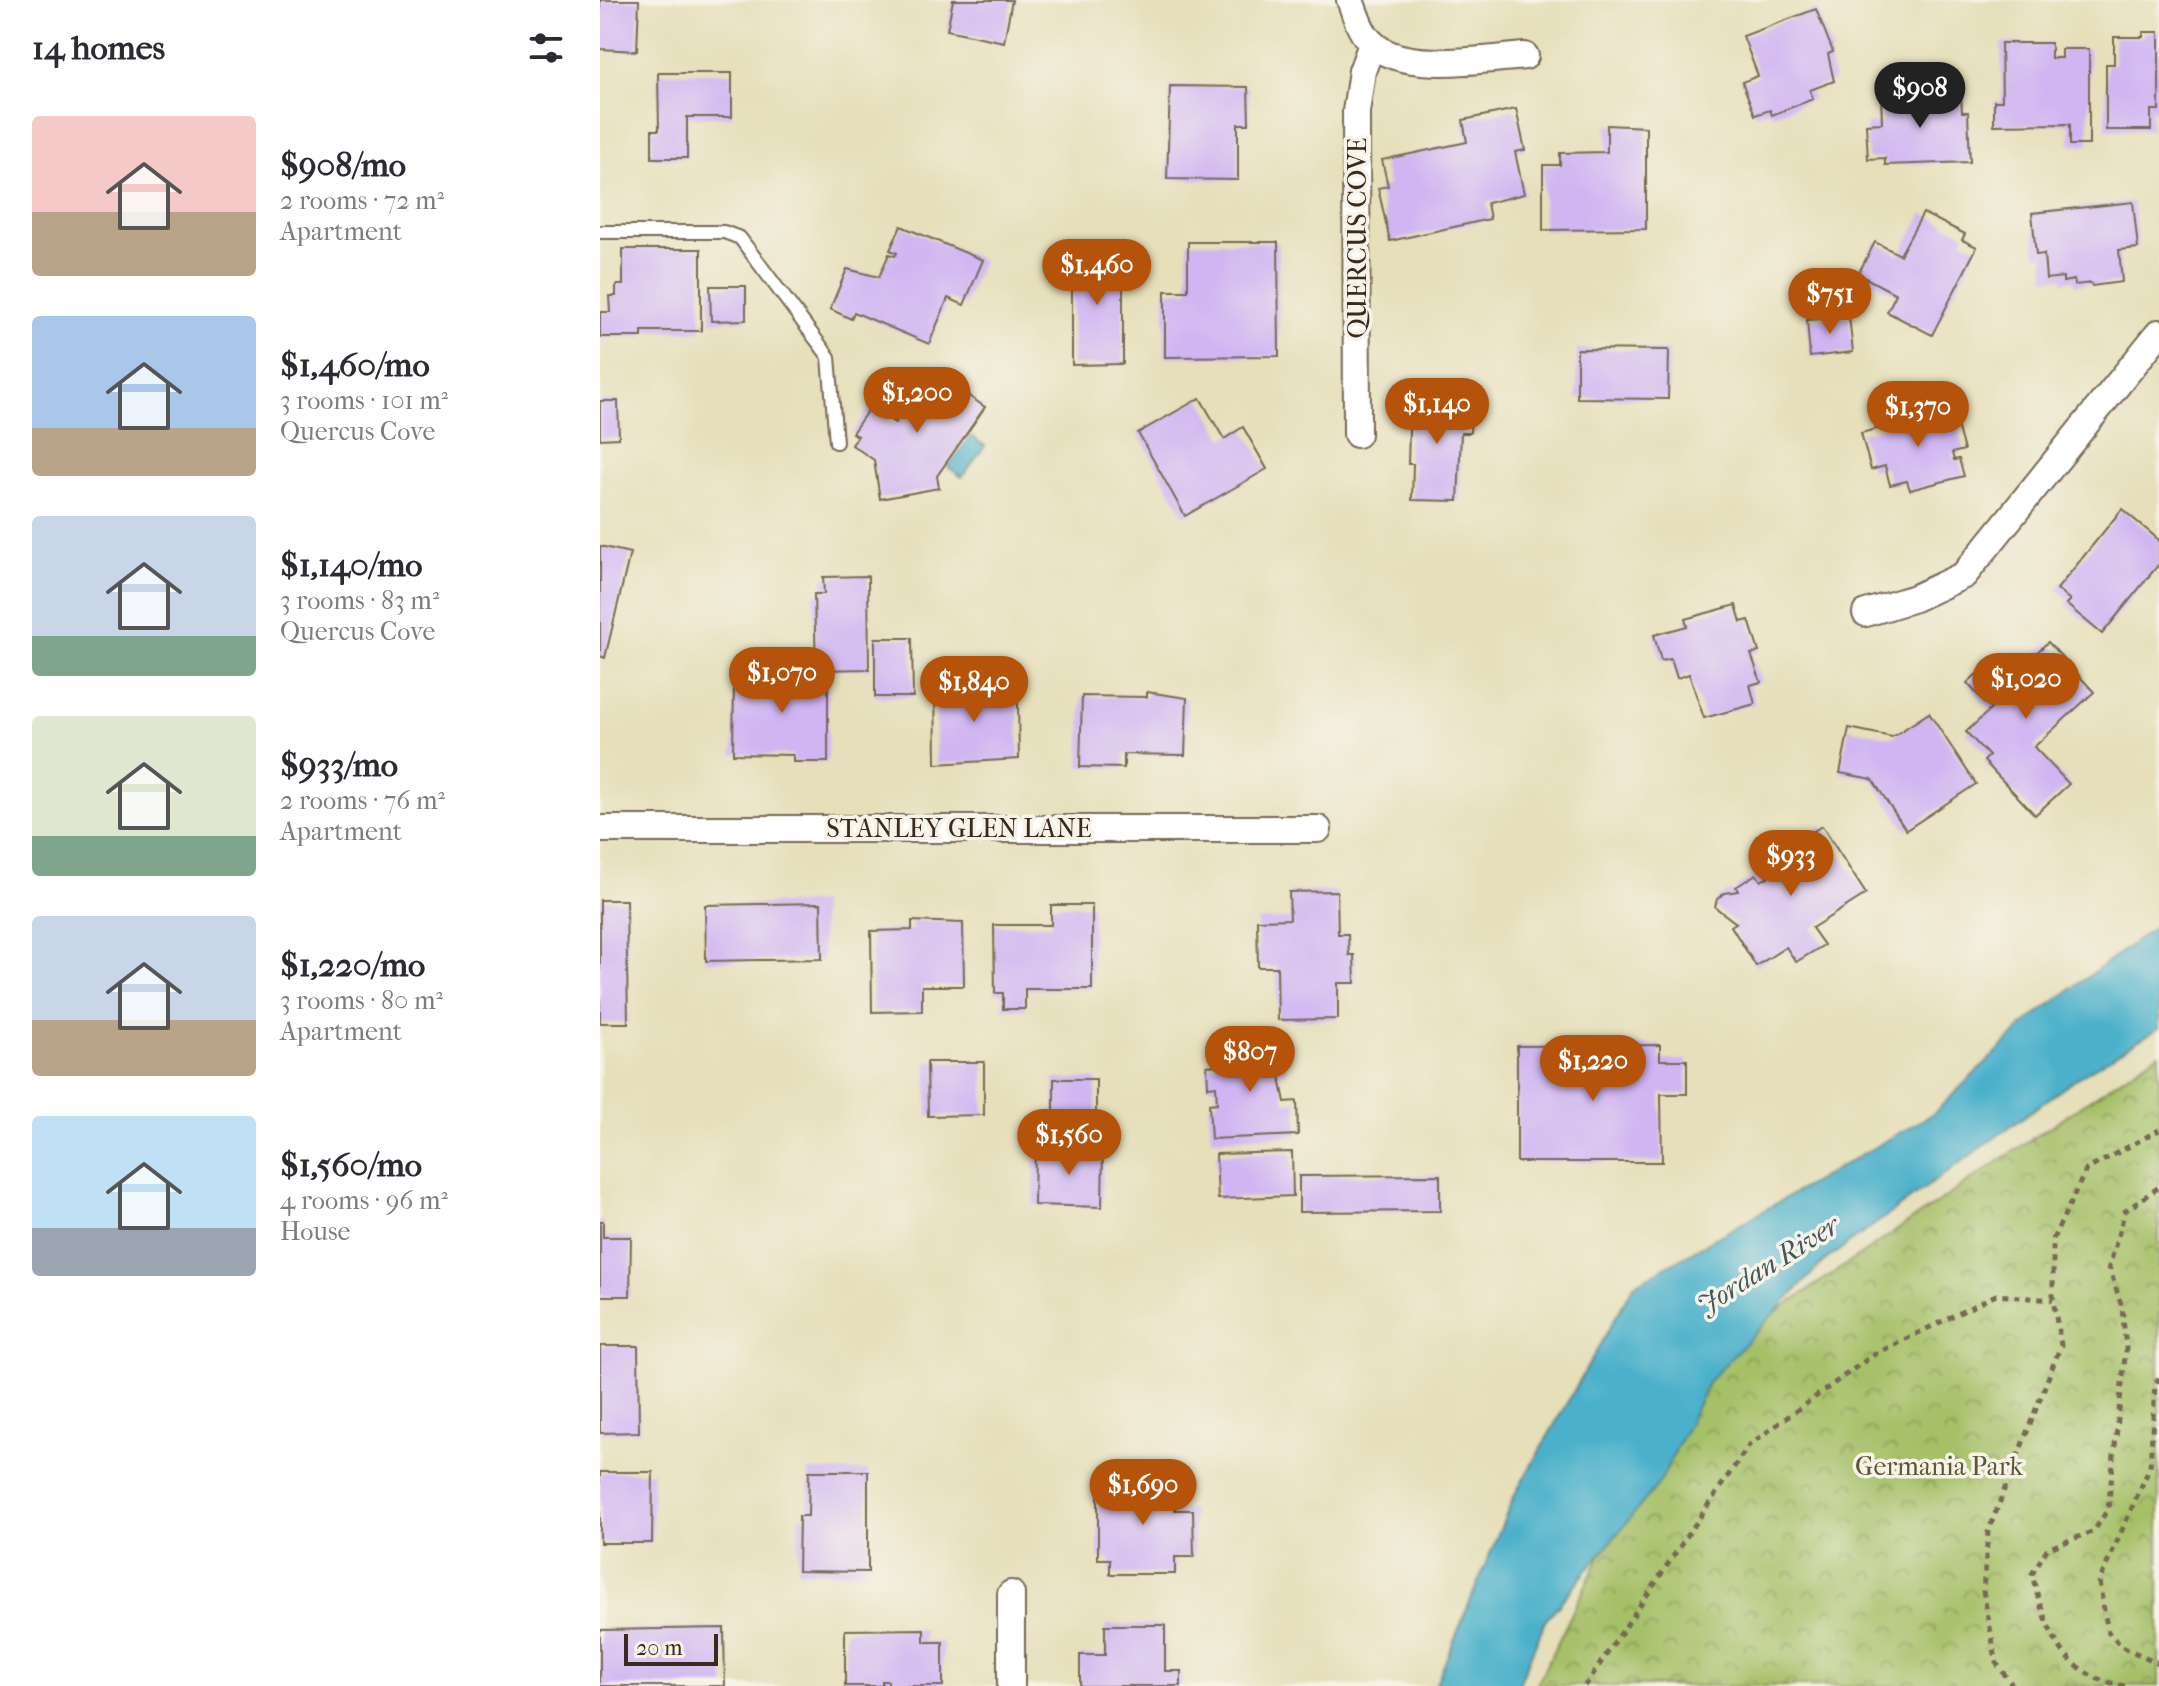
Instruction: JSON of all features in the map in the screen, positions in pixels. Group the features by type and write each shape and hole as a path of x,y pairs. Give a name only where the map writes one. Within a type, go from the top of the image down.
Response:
{"street":[{"path":"1350,0 1362,30 1372,44 1386,54 1419,60 1525,56"},
{"name":"QUERCUS COVE","path":"1357,434 1356,112 1362,71 1372,44"},
{"path":"1866,613 1915,598 1964,575 2159,333"},
{"name":"STANLEY GLEN LANE","path":"600,829 1318,829"},
{"path":"1011,1594 1011,1686"}],"lane":[{"path":"600,232 724,232 740,238 829,357 836,442"}],"path":[{"path":"2013,1686 1997,1664 1983,1591 1988,1532 2061,1345 2053,1300 2053,1239 2086,1170 2159,1130"},
{"path":"2125,1686 2107,1683 2068,1660 2043,1619 2032,1574 2047,1549 2094,1531 2108,1509 2126,1348 2122,1307 2109,1267 2125,1211 2159,1187"},
{"path":"1585,1686 1749,1445 1873,1355 1996,1295 2053,1300"},
{"path":"2159,1378 2155,1384 2150,1467 2099,1582 2108,1632 2122,1647 2159,1663"}],"green space":[{"name":"Germania Park","path":"2159,1053 2159,1686 1536,1686 1693,1368"}],"water":[{"path":"971,436 985,446 962,477 948,467"},
{"name":"Jordan River","path":"2159,924 2159,1028 2080,1076 1823,1262 1709,1381 1660,1482 1545,1621 1518,1686 1435,1686 1514,1496 1634,1285 1934,1113 2031,1019"}],"building":[{"path":"600,0 639,0 637,51 600,49"},
{"path":"953,0 1012,0 1004,42 947,30"},
{"path":"1816,9 1833,52 1828,54 1834,81 1810,90 1813,99 1772,115 1770,110 1755,115 1742,82 1758,76 1743,36"},
{"path":"2143,32 2159,32 2159,110 2151,110 2151,130 2106,130 2106,64 2114,64 2114,37 2143,37"},
{"path":"2001,43 2051,43 2051,58 2061,58 2061,49 2089,49 2089,145 2070,145 2070,124 1994,125 1994,101 2002,101"},
{"path":"658,73 732,73 732,117 687,117 687,158 652,158 652,130 659,130"},
{"path":"1170,86 1248,87 1249,124 1238,124 1238,180 1167,179"},
{"path":"1916,89 1916,97 1927,97 1926,91 1961,94 1962,112 1968,112 1970,162 1885,165 1885,158 1868,159 1866,124 1882,123 1881,95"},
{"path":"1516,109 1525,150 1515,152 1524,194 1487,203 1490,219 1390,241 1378,188 1388,186 1382,160 1467,142 1463,120"},
{"path":"1607,125 1646,127 1646,229 1543,230 1543,165 1560,165 1560,153 1607,152"},
{"path":"2133,202 2138,248 2119,250 2122,282 2092,286 2091,283 2075,285 2074,280 2063,282 2063,277 2046,279 2044,254 2036,255 2032,213"},
{"path":"1923,213 1965,234 1962,240 1977,247 1932,335 1887,312 1896,294 1858,274 1875,242 1900,255"},
{"path":"901,226 983,260 964,305 948,298 929,344 854,312 851,319 830,309 847,269 879,277 889,254 895,256 897,253 890,250"},
{"path":"1188,242 1278,242 1279,356 1165,357 1165,291 1188,291"},
{"path":"623,249 701,249 701,331 642,331 642,337 600,337 600,312 610,312 609,296 616,296 616,285 623,285"},
{"path":"1072,250 1123,250 1123,364 1072,365"},
{"path":"710,286 746,286 746,320 711,321"},
{"path":"1849,316 1853,352 1810,357 1807,320"},
{"path":"1577,349 1669,350 1668,399 1577,398"},
{"path":"932,371 985,407 937,476 939,488 880,499 874,460 852,445 858,436 852,433 870,407 895,423 898,419 889,413 917,374 926,380"},
{"path":"1445,396 1472,397 1470,433 1461,433 1458,501 1412,500 1413,464 1408,464 1410,398 1445,399"},
{"path":"1200,398 1224,439 1243,427 1267,469 1185,516 1138,433"},
{"path":"600,401 618,401 619,438 600,439"},
{"path":"1951,404 1964,450 1952,453 1954,460 1959,459 1964,476 1910,490 1907,481 1890,485 1885,466 1871,470 1861,433 1919,418 1918,412"},
{"path":"2122,509 2159,540 2159,564 2102,634 2066,604 2070,600 2057,589"},
{"path":"600,546 630,553 605,658 600,656"},
{"path":"868,576 869,669 816,670 814,594 824,594 823,577"},
{"path":"1736,605 1741,622 1749,620 1759,652 1751,654 1761,682 1750,685 1755,704 1704,718 1689,674 1677,678 1671,659 1661,661 1654,635 1687,626 1685,619"},
{"path":"875,638 912,638 913,697 875,697"},
{"path":"2048,642 2094,692 2034,747 2069,784 2035,815 1984,761 1989,756 1966,732 1991,709 1967,683 1994,658 2011,677"},
{"path":"766,665 808,665 808,682 828,683 828,762 793,762 793,755 733,754 734,680 766,680"},
{"path":"988,679 989,702 1018,701 1019,759 936,764 935,680"},
{"path":"1147,692 1187,698 1185,755 1124,754 1124,768 1080,767 1082,696 1147,697"},
{"path":"1929,713 1976,784 1906,830 1872,779 1840,773 1849,728 1892,737"},
{"path":"1822,826 1866,894 1812,928 1824,945 1796,962 1786,947 1756,966 1731,926 1736,923 1715,907 1717,899 1725,893 1738,891 1736,887 1756,874 1761,881 1768,877 1763,870 1773,864 1767,855 1778,847 1776,844 1791,835 1795,842"},
{"path":"1337,891 1338,934 1348,934 1349,955 1354,955 1355,983 1338,983 1338,1019 1278,1020 1277,967 1258,967 1257,920 1290,919 1289,892"},
{"path":"600,900 626,900 628,1023 600,1023"},
{"path":"821,903 822,959 706,961 705,905"},
{"path":"1051,905 1092,905 1092,989 1025,989 1025,1009 1003,1009 1003,993 995,993 994,925 1051,925"},
{"path":"912,921 963,923 964,986 922,986 922,1011 872,1012 871,931 912,930"},
{"path":"1660,1045 1660,1060 1687,1060 1687,1094 1661,1094 1662,1162 1517,1162 1517,1046"},
{"path":"1285,1046 1286,1071 1280,1071 1281,1083 1285,1102 1297,1101 1298,1135 1211,1139 1209,1104 1217,1103 1216,1086 1208,1087 1207,1066 1216,1065 1215,1049"},
{"path":"927,1062 984,1062 984,1115 928,1116"},
{"path":"1054,1079 1096,1079 1096,1114 1054,1114"},
{"path":"1035,1148 1103,1149 1102,1207 1034,1205"},
{"path":"1292,1152 1293,1196 1218,1199 1216,1154"},
{"path":"1440,1175 1440,1211 1299,1212 1299,1176"},
{"path":"600,1221 603,1221 603,1237 631,1237 630,1296 600,1296"},
{"path":"600,1346 638,1346 639,1432 600,1433"},
{"path":"809,1471 868,1471 868,1572 798,1571 799,1516 808,1516"},
{"path":"600,1472 653,1472 652,1543 600,1543"},
{"path":"1175,1479 1175,1510 1193,1510 1194,1557 1175,1557 1175,1574 1110,1574 1110,1559 1098,1559 1098,1480"},
{"path":"1105,1625 1165,1625 1165,1671 1181,1671 1181,1686 1080,1686 1080,1655 1105,1655"},
{"path":"724,1628 725,1686 600,1686 600,1630"},
{"path":"924,1629 924,1642 943,1642 943,1686 888,1686 888,1681 882,1681 882,1686 845,1686 845,1630"}]}
